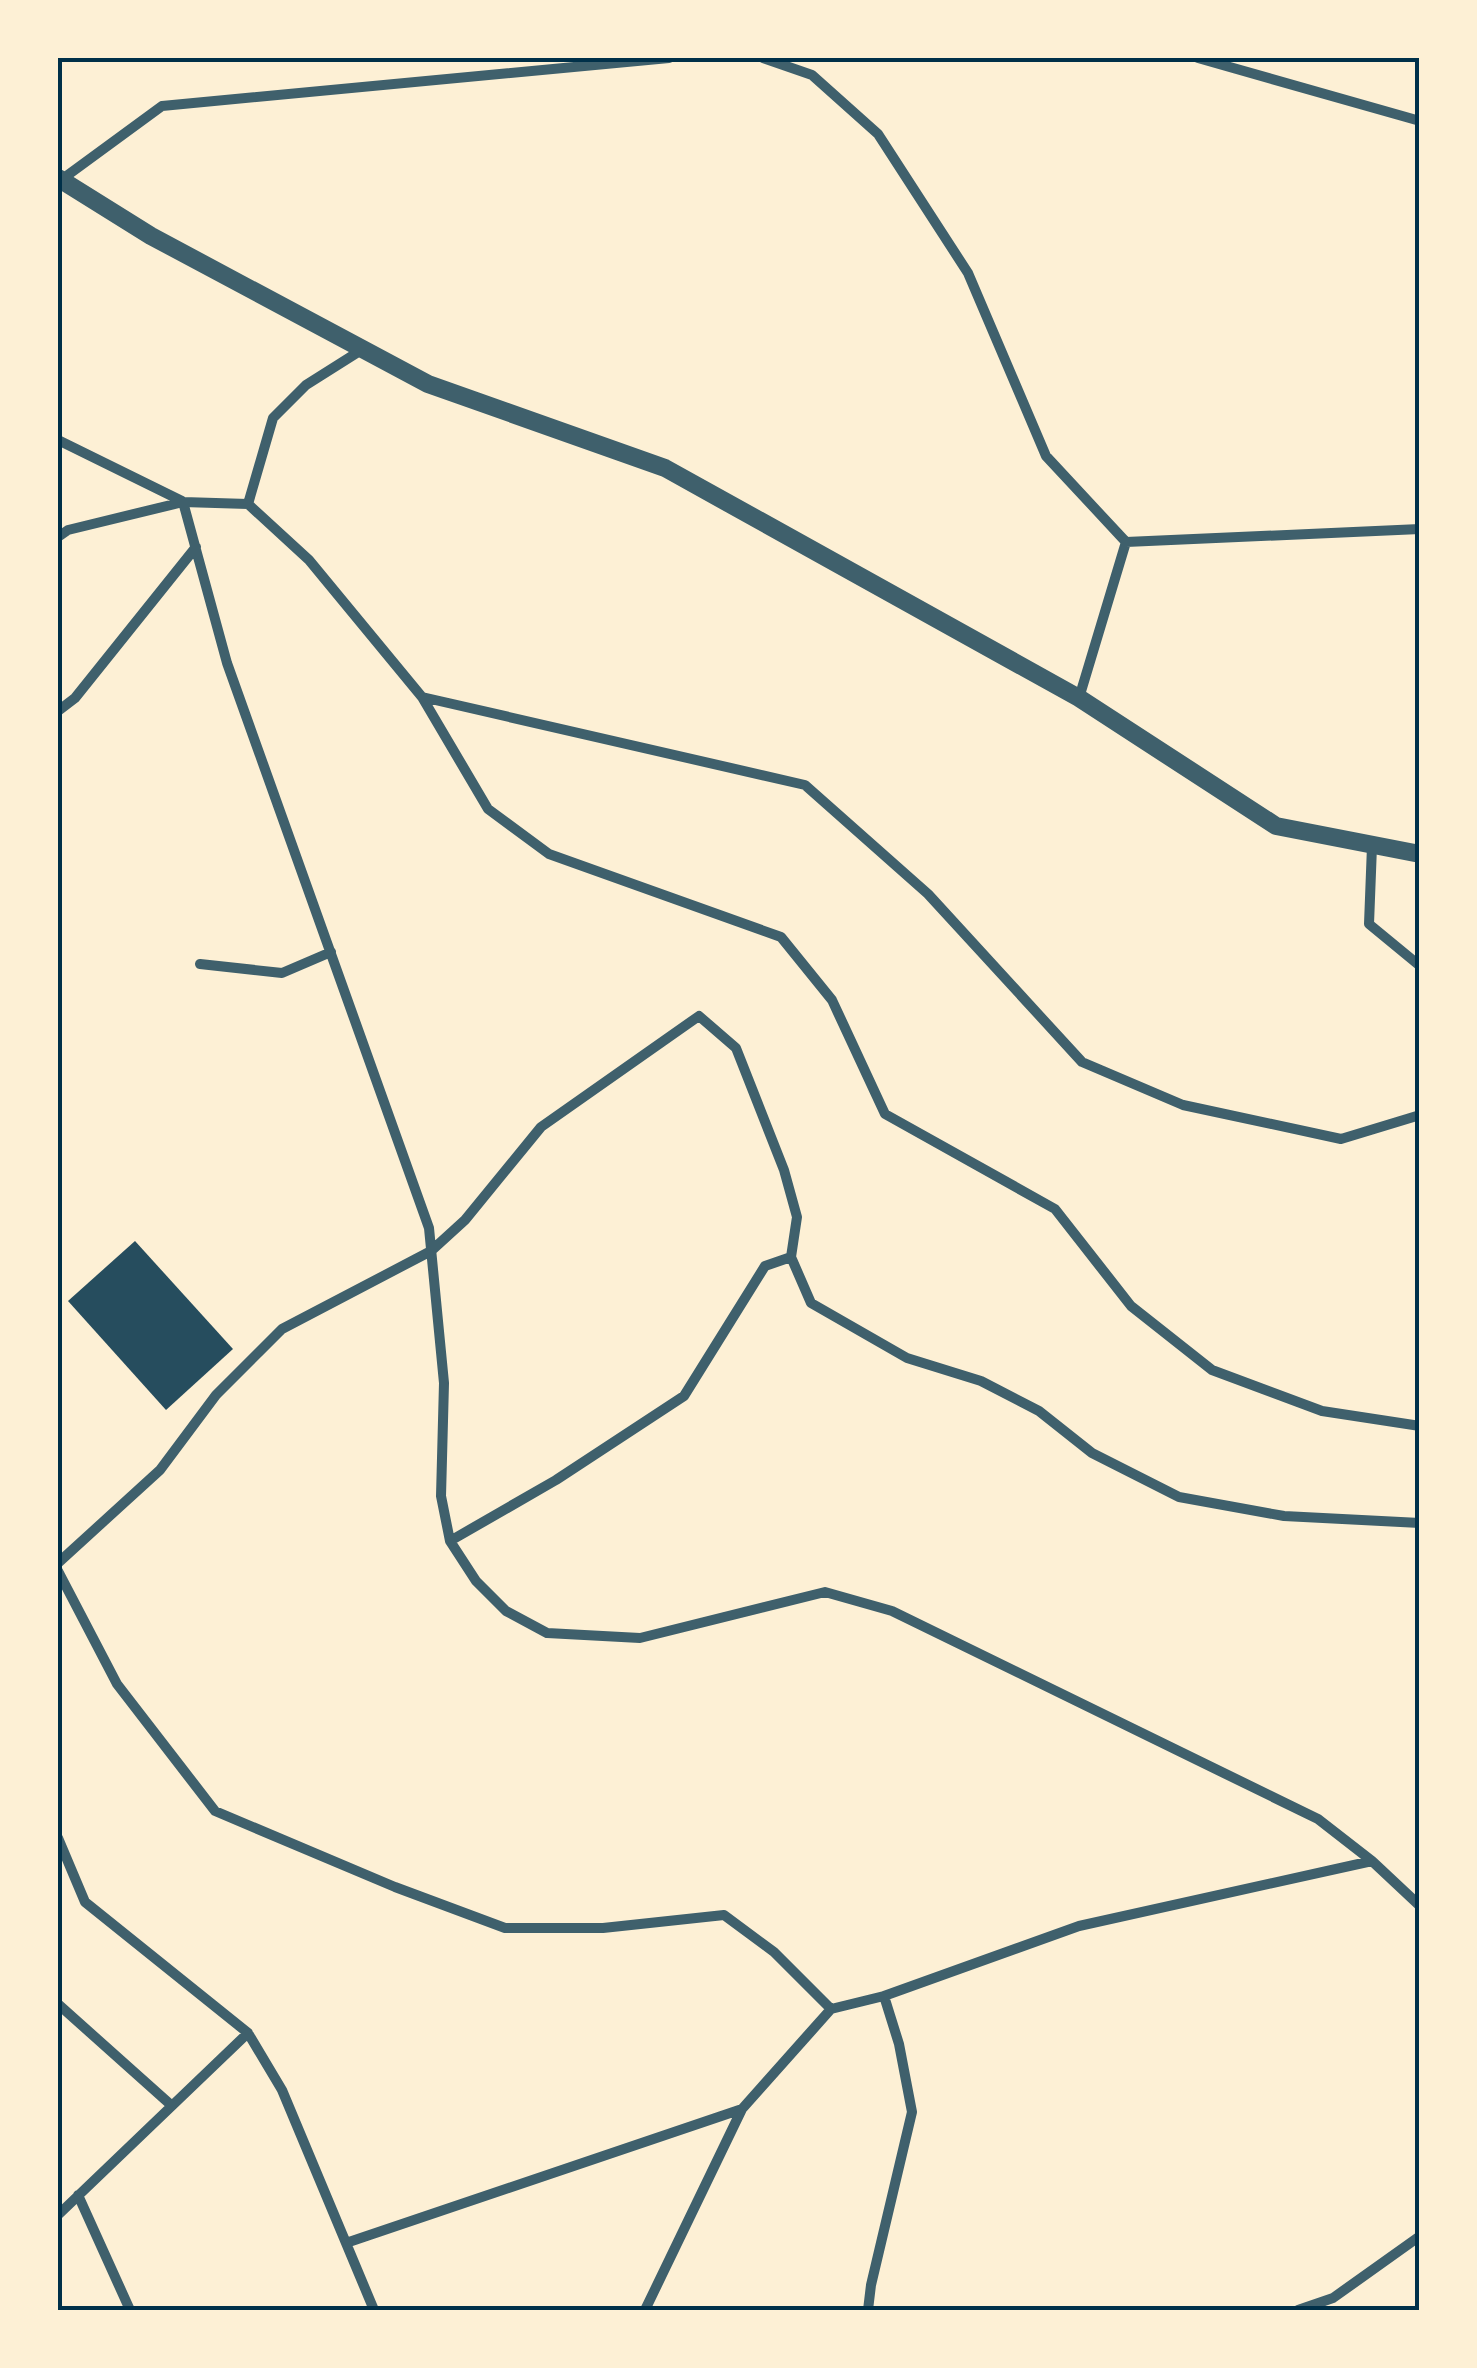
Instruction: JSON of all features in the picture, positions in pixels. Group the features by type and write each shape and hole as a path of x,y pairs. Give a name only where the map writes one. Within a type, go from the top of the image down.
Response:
{"street":[{"path":"669,58 162,106 59,180 151,236 428,384 665,468 1079,698 1276,826 1420,854"},
{"path":"763,58 812,75 878,134 968,274 1046,456 1126,542 1420,529"},
{"path":"1198,58 1420,121"},
{"path":"248,504 274,418 306,385 363,349"},
{"path":"58,440 183,502 227,663 429,1228 444,1383 441,1496 450,1541 476,1582 506,1612 547,1633 640,1638 825,1592 892,1612 1318,1819 1372,1860 1420,1906"},
{"path":"58,537 68,530 183,502 248,504 310,560 422,698 488,809 549,854 782,937 832,1000 885,1114 1055,1209 1131,1306 1212,1370 1322,1410 1420,1426"},
{"path":"1079,698 1126,542"},
{"path":"58,711 75,698 196,547"},
{"path":"422,698 805,785 928,894 1082,1062 1166,1098 1341,1139 1420,1114"},
{"path":"1372,846 1369,924 1420,966"},
{"path":"200,964 282,973 330,952"},
{"path":"58,1563 160,1470 216,1394 282,1329 431,1250 466,1220 541,1127 699,1016 736,1048 784,1170 797,1217 791,1258 810,1303 908,1358 981,1382 1040,1411 1092,1453 1179,1497 1284,1516 1420,1523"},
{"path":"450,1541 556,1480 684,1396 765,1266 791,1258"},
{"path":"58,1571 117,1684 215,1811 395,1887 505,1928 602,1928 724,1915 774,1952 831,2009"},
{"path":"58,1838 84,1902 248,2033 282,2090 374,2310"},
{"path":"645,2310 742,2109 831,2009 884,1996 1079,1926 1372,1860"},
{"path":"868,2310 870,2285 912,2112 899,2044 884,1996"},
{"path":"58,2004 171,2105"},
{"path":"58,2215 248,2033"},
{"path":"346,2244 742,2109"},
{"path":"78,2195 130,2310"},
{"path":"1298,2310 1333,2298 1420,2236"}],"building":[{"path":"135,1241 233,1349 166,1410 68,1301"}]}
